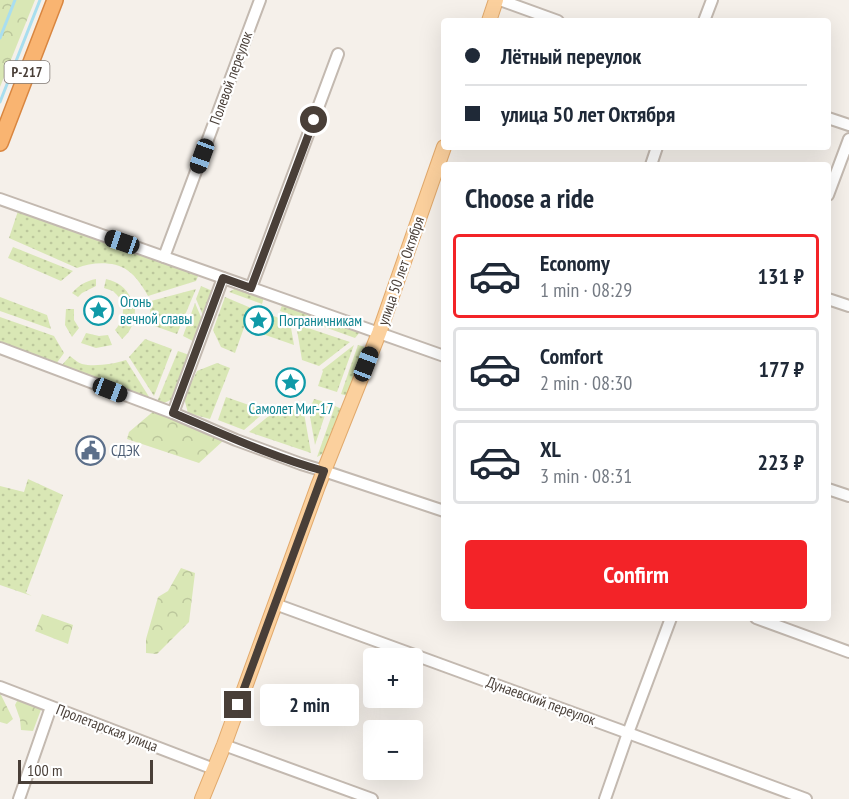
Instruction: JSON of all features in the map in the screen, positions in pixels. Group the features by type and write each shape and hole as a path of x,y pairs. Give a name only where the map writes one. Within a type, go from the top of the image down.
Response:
{"highway":[{"name":"Р-217","path":"0,132 50,0"},
{"name":"Р-217","path":"0,143 55,0"}],"main road":[{"path":"490,18 498,0"},
{"name":"улица 50 лет Октября","path":"202,799 324,471 379,333 441,167"}],"street":[{"name":"Полевой переулок","path":"164,257 260,0"},
{"path":"498,0 549,18"},
{"path":"705,18 712,0"},
{"path":"251,288 338,54"},
{"path":"831,119 849,125"},
{"path":"831,187 849,139"},
{"path":"0,199 441,355"},
{"path":"173,413 223,278"},
{"path":"831,300 849,306"},
{"path":"0,348 173,413 236,441 301,465 441,510"},
{"path":"831,490 849,496"},
{"name":"Дунаевский переулок","path":"274,604 806,799"},
{"path":"605,799 670,621"},
{"path":"764,621 849,652"},
{"name":"Пролетарская улица","path":"0,687 214,769"},
{"path":"19,799 51,707"},
{"path":"224,745 372,799"}],"green space":[{"path":"0,0 35,0 0,87"},
{"path":"18,211 199,274 196,281 148,296 136,278 122,267 103,263 77,268 9,238"},
{"path":"13,247 73,271 61,281 8,258"},
{"path":"96,279 96,286 78,297 72,293 83,284"},
{"path":"106,279 121,286 131,299 122,300 113,291 104,288"},
{"path":"201,286 215,292 205,320 196,299"},
{"path":"236,288 264,297 262,304 229,292"},
{"path":"196,289 177,334 149,324 151,301"},
{"path":"0,297 47,315 51,329 0,311"},
{"path":"225,297 251,308 235,353 221,347 213,330"},
{"path":"195,303 204,324 197,343 183,336"},
{"path":"282,305 360,332 355,338 280,311"},
{"path":"135,307 132,325 122,339 115,330 123,315 123,309"},
{"path":"66,309 74,309 74,320 79,328 72,337 65,325"},
{"path":"257,310 290,322 294,345 251,330"},
{"path":"0,317 54,336 64,353 56,364 0,342"},
{"path":"296,324 350,342 319,366 302,360"},
{"path":"86,333 99,336 108,335 112,345 96,348 81,343"},
{"path":"145,339 172,349 154,396 129,357"},
{"path":"354,345 337,392 318,386 322,370"},
{"path":"358,345 365,347 348,396 341,394"},
{"path":"178,351 192,356 177,397 164,403 157,402"},
{"path":"70,356 79,363 87,365 104,365 126,360 151,400 61,366"},
{"path":"217,363 230,368 210,419 188,413 184,398 197,371"},
{"path":"226,397 266,411 244,430 218,420"},
{"path":"314,399 329,403 315,445 309,411"},
{"path":"281,406 304,413 311,453 249,432"},
{"path":"335,406 344,410 337,430 328,449 317,457"},
{"path":"155,410 224,440 199,463 127,439 129,432"},
{"path":"28,479 63,495 26,593 32,596 0,585 0,486 24,492"},
{"path":"181,568 195,573 189,622 157,654 146,653 146,639 158,597 168,591"},
{"path":"42,614 73,625 68,644 35,631"},
{"path":"0,693 13,719 7,724 0,722"},
{"path":"18,699 42,707 33,731 21,730 15,705"}],"waterway":[{"path":"0,38 15,0"},
{"path":"0,102 40,0"}],"place":[{"name":"Огонь вечной славы","path":"99,311"},
{"name":"Пограничникам","path":"258,321"},
{"name":"Самолет Миг-17","path":"291,382"},
{"name":"СДЭК","path":"90,451"}],"route":[{"path":"238,705 324,471 236,441 173,413 223,278 251,288 314,120"}]}
